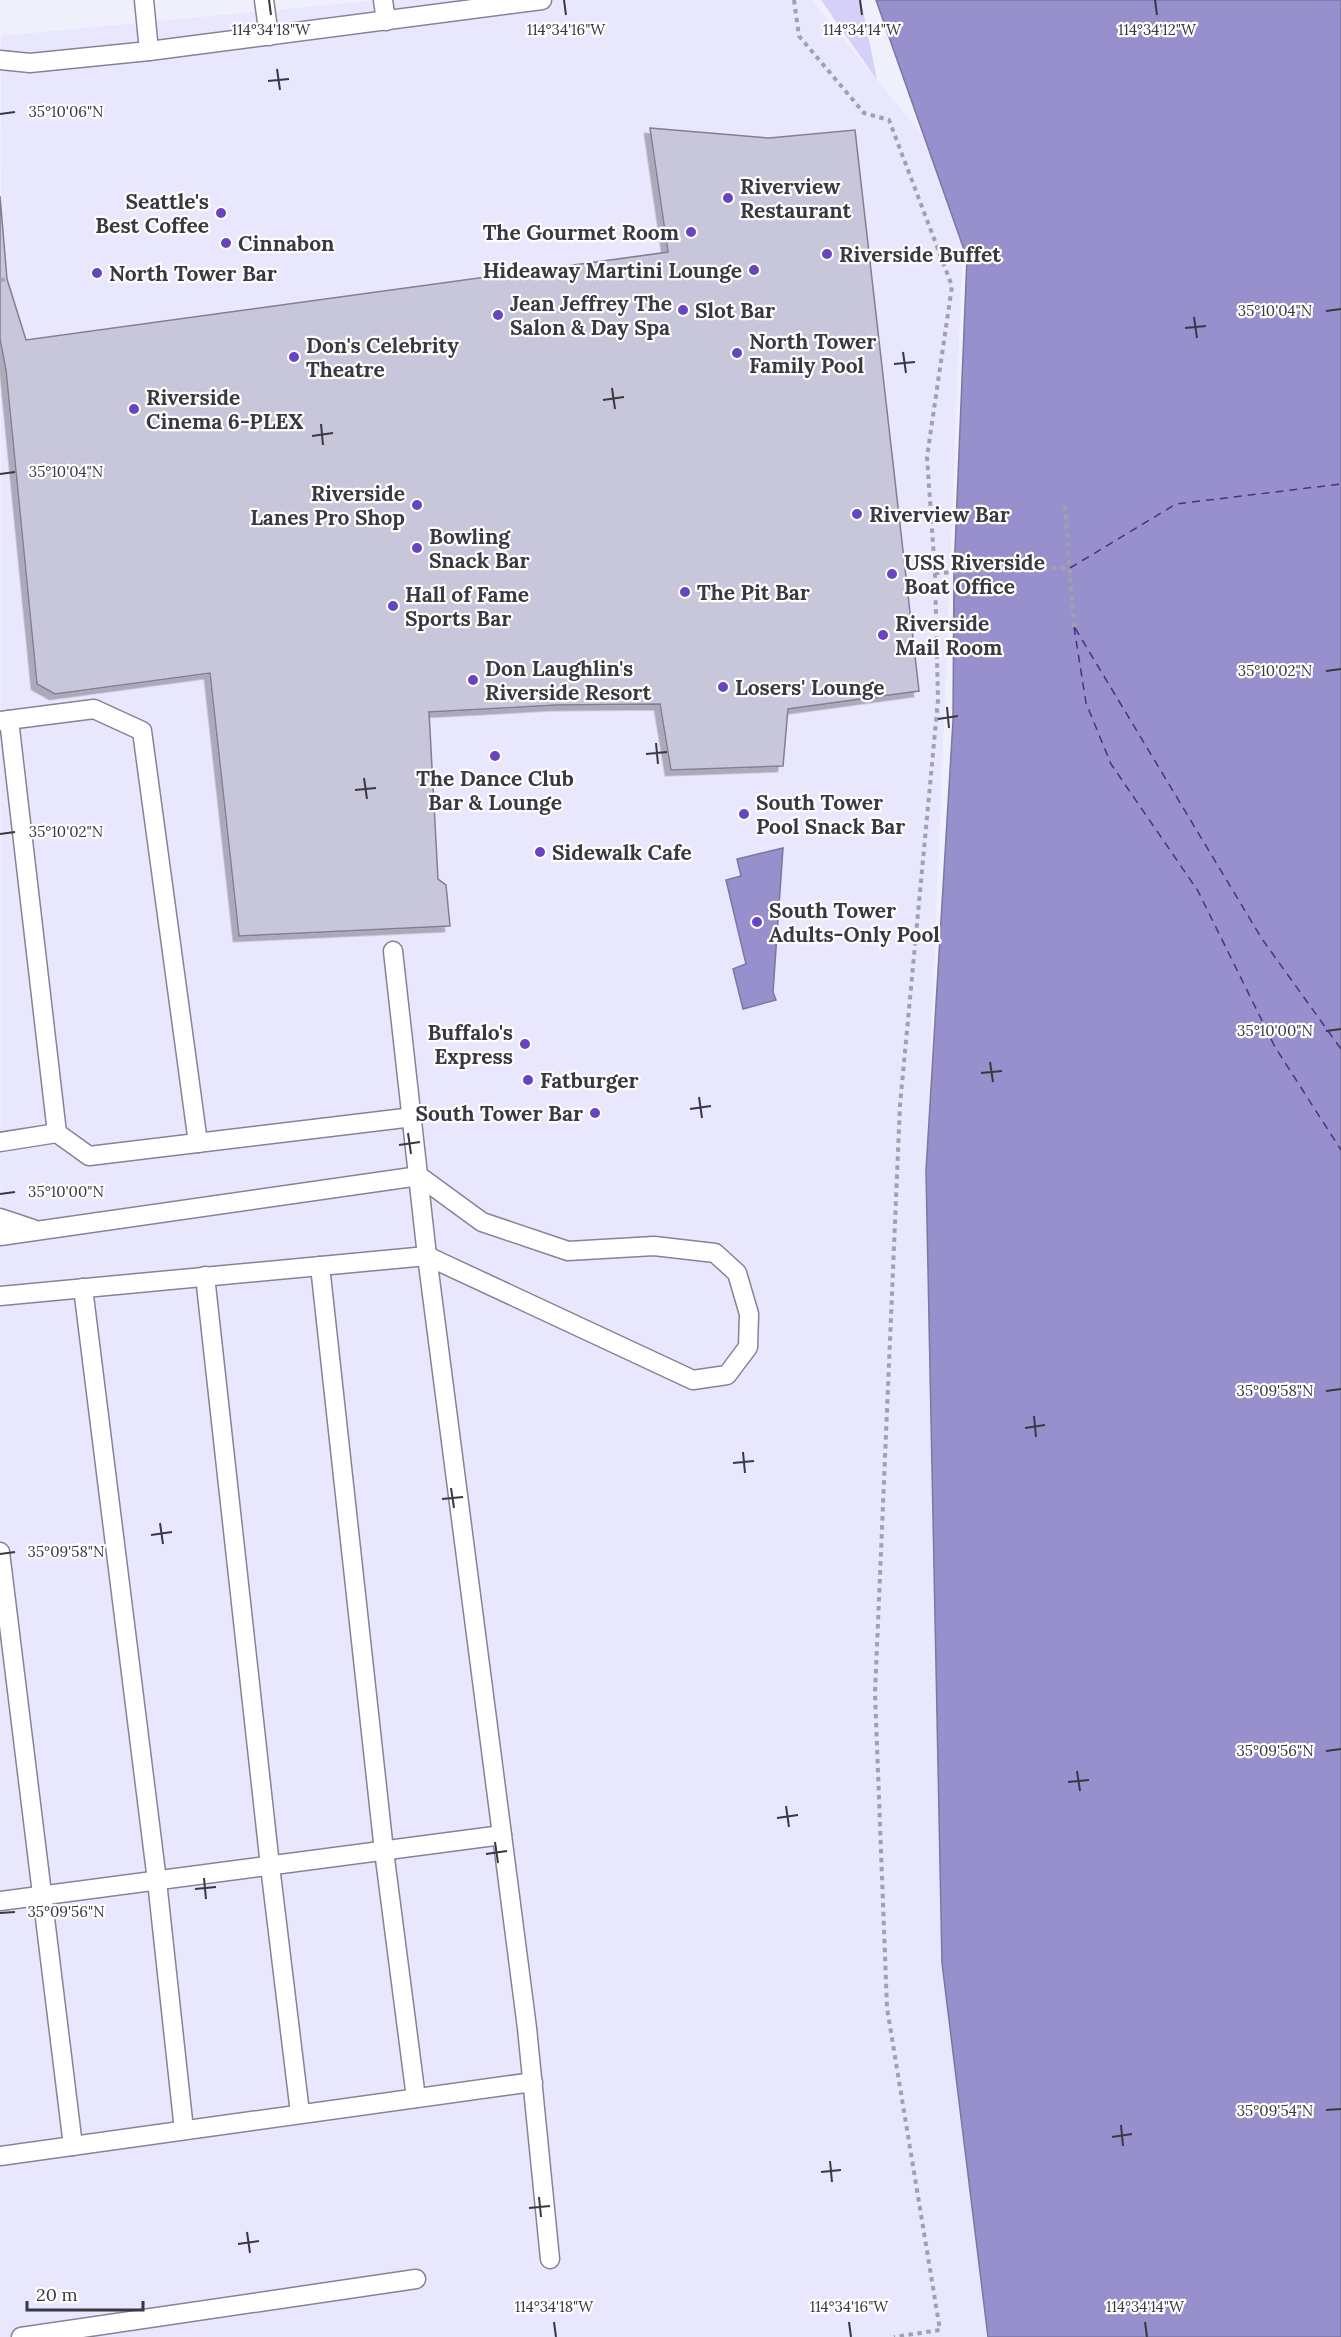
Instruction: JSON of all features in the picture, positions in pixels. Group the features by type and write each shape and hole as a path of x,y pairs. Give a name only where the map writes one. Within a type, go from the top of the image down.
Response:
{"lane":[{"path":"144,0 149,51"},
{"path":"264,0 269,36"},
{"path":"383,0 386,21"},
{"path":"0,60 30,63 149,51 386,21 491,3 542,0"},
{"path":"57,1133 4,720 94,709 142,731 198,1143"},
{"path":"393,951 427,1256 533,2082 550,2259"},
{"path":"0,1142 57,1133 89,1156 413,1118"},
{"path":"0,1236 419,1176 482,1222 567,1251 654,1246 715,1253 737,1273 749,1314 748,1347 727,1375 693,1380 427,1256 0,1296"},
{"path":"0,1218 35,1230"},
{"path":"320,1266 384,1851 416,2098"},
{"path":"205,1276 270,1866 300,2113"},
{"path":"83,1288 156,1881 184,2130"},
{"path":"0,1552 5,1631 42,1896 73,2146"},
{"path":"0,1901 502,1835"},
{"path":"0,2156 533,2082"},
{"path":"21,2337 416,2279"}],"path":[{"path":"794,0 799,36 864,112 889,120 952,286 927,457 935,573 938,700 900,1105 875,1693 886,2008 940,2330 894,2337"},
{"path":"0,280 7,279"},
{"path":"1065,506 1074,627"},
{"path":"935,573 1070,568"}],"shaded area":[{"name":"Don Laughlin's Riverside Resort","path":"379,0 812,0 965,188 926,1171 942,1963 988,2337 0,2337 1,36"},
{"path":"821,0 861,0 877,80"},
{"path":"876,0 1341,0 1341,2337 988,2337 942,1963 926,1171 953,721 954,574 967,258"},
{"name":"South Tower Adults-Only Pool","path":"783,848 773,992 776,1000 743,1009 733,969 746,964 726,880 741,876 737,859"}],"building":[{"name":"Don Laughlin's Riverside Resort","path":"650,128 769,138 855,130 919,691 788,709 783,766 671,770 660,704 556,705 429,712 438,879 446,885 450,926 239,936 210,673 55,694 37,684 6,370 0,339 0,196 7,279 26,340 668,252"}],"ferry route":[{"path":"1070,568 1176,504 1341,484"},
{"path":"1074,627 1086,703 1111,764 1198,891 1275,1047 1341,1150"},
{"path":"1075,628 1262,939 1341,1049"}],"place":[{"name":"Riverview Restaurant","path":"728,198"},
{"name":"Seattle's Best Coffee","path":"221,213"},
{"name":"The Gourmet Room","path":"691,232"},
{"name":"Cinnabon","path":"226,243"},
{"name":"Riverside Buffet","path":"827,254"},
{"name":"Hideaway Martini Lounge","path":"754,270"},
{"name":"North Tower Bar","path":"97,273"},
{"name":"Slot Bar","path":"683,310"},
{"name":"Jean Jeffrey The Salon & Day Spa","path":"498,315"},
{"name":"North Tower Family Pool","path":"737,353"},
{"name":"Don's Celebrity Theatre","path":"294,357"},
{"name":"Riverside Cinema 6-PLEX","path":"134,409"},
{"name":"Riverside Lanes Pro Shop","path":"417,505"},
{"name":"Riverview Bar","path":"857,514"},
{"name":"Bowling Snack Bar","path":"417,548"},
{"name":"USS Riverside Boat Office","path":"892,574"},
{"name":"The Pit Bar","path":"685,592"},
{"name":"Hall of Fame Sports Bar","path":"393,606"},
{"name":"Riverside Mail Room","path":"883,635"},
{"name":"Don Laughlin's Riverside Resort","path":"473,680"},
{"name":"Losers' Lounge","path":"723,687"},
{"name":"The Dance Club Bar & Lounge","path":"495,756"},
{"name":"South Tower Pool Snack Bar","path":"744,814"},
{"name":"Sidewalk Cafe","path":"540,852"},
{"name":"South Tower Adults-Only Pool","path":"757,922"},
{"name":"Buffalo's Express","path":"525,1044"},
{"name":"Fatburger","path":"528,1080"},
{"name":"South Tower Bar","path":"595,1113"}]}
